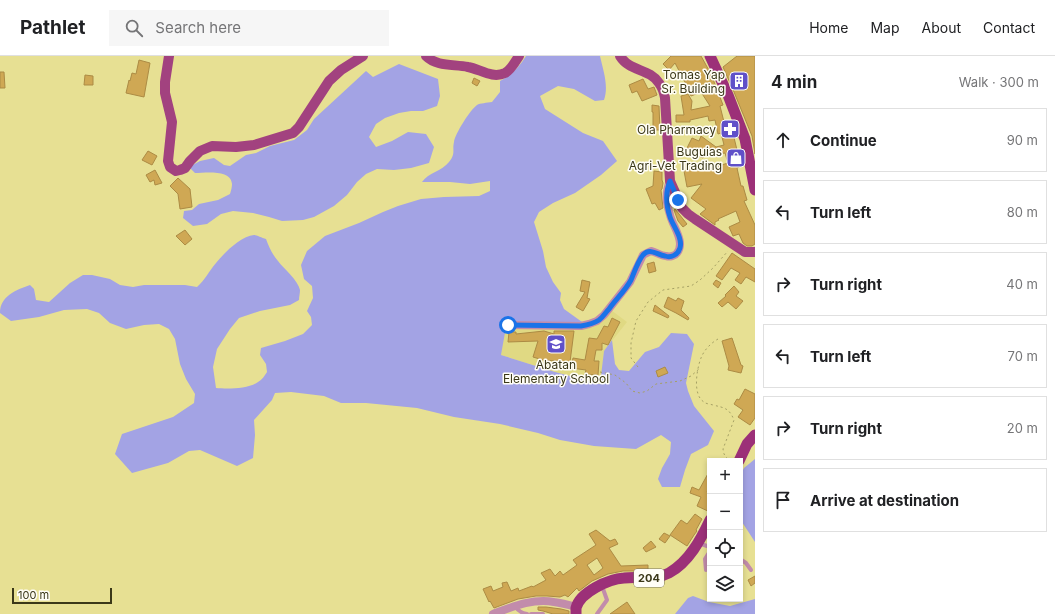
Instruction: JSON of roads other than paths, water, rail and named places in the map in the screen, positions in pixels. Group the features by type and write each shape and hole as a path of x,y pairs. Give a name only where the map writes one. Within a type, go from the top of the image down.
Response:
{"highway":[{"path":"710,56 728,95 745,139 755,190"},
{"path":"740,458 747,444 755,435"},
{"name":"204","path":"576,611 582,599 590,591 601,584 624,578 646,578 661,576 669,573 681,565 698,542 707,526"}],"main road":[{"path":"169,56 165,82 165,93 172,122 168,161 170,167 176,171 185,168 200,151 212,146 236,147 254,145 293,133 299,127 329,81 341,70 363,56"},
{"path":"426,56 433,62 468,67 484,73 496,75 505,73 513,66 519,56"},
{"path":"620,56 629,66 652,76 658,81 662,88 665,98 670,181 680,204 688,214 745,252 755,252"}],"street":[{"path":"508,325 581,326 593,323 601,319 621,295 630,282 643,255 651,251 665,256 675,255 678,252 680,243 670,216 666,198 670,181"},
{"path":"493,614 529,602 541,601 553,602 576,611"}],"lane":[{"path":"698,542 707,546"},
{"path":"706,570 705,560 707,556"},
{"path":"743,561 751,570"},
{"path":"597,614 607,600 601,584"},
{"path":"515,606 517,610 527,614"},
{"path":"531,614 543,614"}],"place":[{"name":"Tomas Yap Sr. Building","path":"739,81"},
{"name":"Ola Pharmacy","path":"730,129"},
{"name":"Buguias Agri-Vet Trading","path":"736,158"},
{"name":"Abatan Elementary School","path":"556,344"}]}
